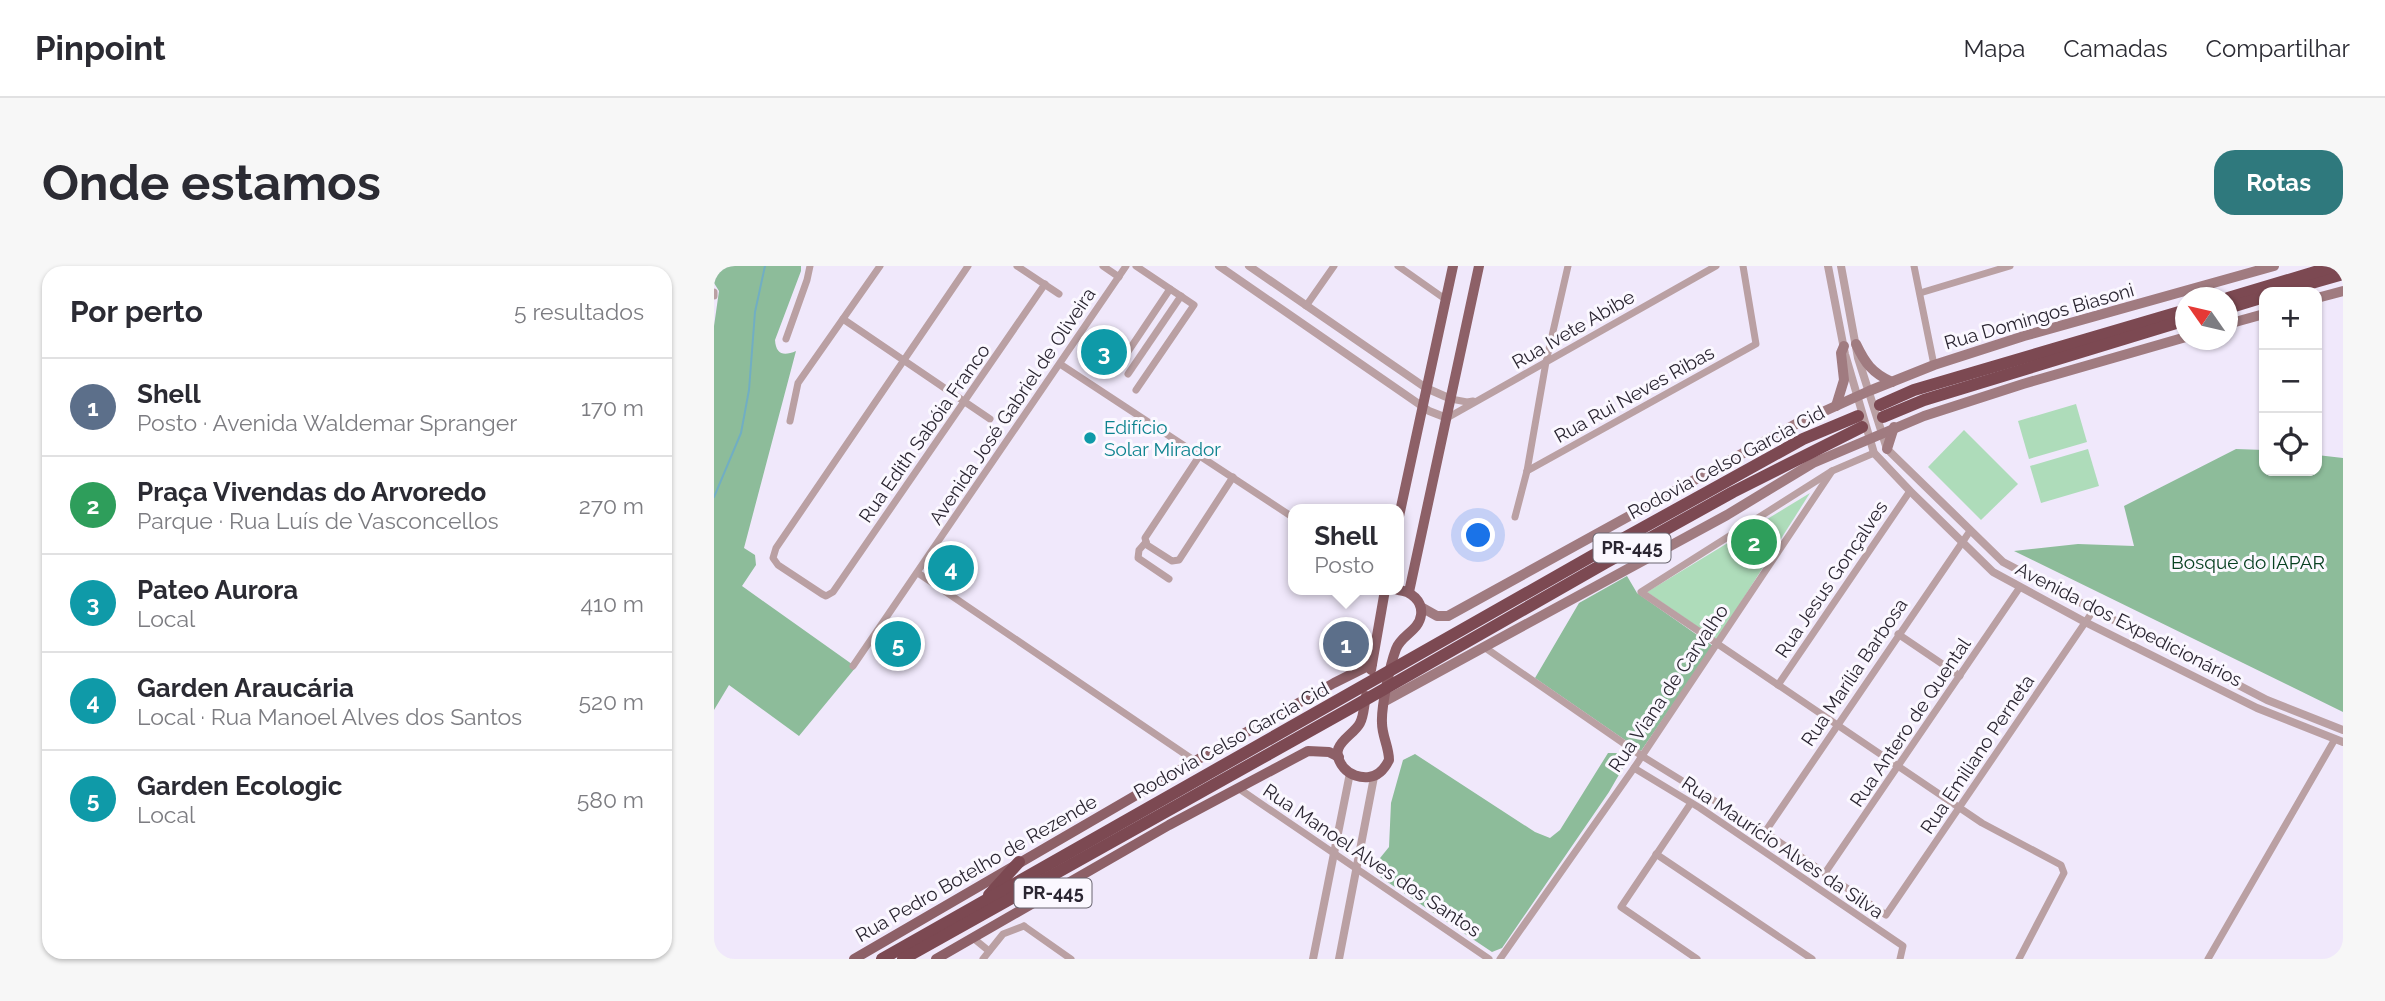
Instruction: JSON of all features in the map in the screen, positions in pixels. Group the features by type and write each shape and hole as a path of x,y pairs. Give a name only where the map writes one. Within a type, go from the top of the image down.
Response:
{"highway":[{"path":"2238,295 2335,266"},
{"path":"2298,287 2343,274"},
{"path":"2238,305 2259,299"},
{"path":"2175,313 1914,390 1881,411 2175,323"},
{"name":"Rodovia Celso Garcia Cid","path":"882,959 1409,659 1803,439 1860,421 1074,865 902,959"},
{"path":"981,904 1019,862"},
{"path":"919,959 954,929"}],"main road":[{"path":"1402,504 1452,266"},
{"path":"1404,582 1447,418 1479,266"},
{"name":"Rua Domingos Biasoni","path":"1934,365 2242,270 2274,266"},
{"path":"2322,296 2343,290"},
{"path":"2238,321 2259,315"},
{"path":"1385,701 1727,515 1798,471 1894,427 2023,384 2175,340"},
{"path":"1856,344 1866,365 1892,382"},
{"path":"1836,406 1844,380 1841,353 1844,346"},
{"name":"Rodovia Celso Garcia Cid","path":"1421,607 1437,616 1448,616 1796,424 1934,365"},
{"path":"1888,449 1894,427"},
{"path":"1384,595 1360,724 1346,736 1339,747 1342,766 1357,776 1374,777 1390,760 1381,723 1396,646 1418,624 1421,615 1421,607 1404,592"},
{"name":"Rua Pedro Botelho de Rezende","path":"854,959 1195,761 1371,664"},
{"path":"1238,787 1308,751 1329,752 1339,757"},
{"name":"PR-445","path":"936,959 1238,787"}],"street":[{"path":"786,339 810,266"},
{"path":"790,421 799,383 880,266"},
{"path":"903,361 968,266"},
{"path":"1017,266 1059,294"},
{"path":"1103,266 1119,276"},
{"name":"Avenida José Gabriel de Oliveira","path":"853,666 1126,266"},
{"path":"1136,266 1194,305 1136,390"},
{"path":"1219,266 1423,407 1447,418"},
{"path":"1248,266 1426,388 1451,399 1466,402 1481,400"},
{"path":"1306,306 1334,266"},
{"path":"1398,266 1446,299"},
{"path":"1515,517 1527,471 1546,362 1568,266"},
{"name":"Rua Ivete Abibe","path":"1447,418 1716,266"},
{"name":"Rua Rui Neves Ribas","path":"1527,471 1756,344 1743,266"},
{"name":"Avenida dos Expedicionários","path":"1828,266 1844,346 1874,453 1993,572 2085,622 2257,708 2339,741"},
{"name":"Avenida dos Expedicionários","path":"1841,266 1868,391 1888,449 2003,562 2267,700 2342,729"},
{"path":"1914,266 1934,365"},
{"path":"1920,293 2010,266"},
{"name":"Rua Edith Sabóia Franco","path":"903,361 776,548 773,558 778,565 826,596 833,592 1045,284"},
{"path":"1119,365 1170,289"},
{"path":"1128,374 1181,296"},
{"path":"843,319 990,419"},
{"path":"1844,346 1856,344"},
{"path":"1060,364 1288,515"},
{"path":"1874,453 1832,471 1641,592 1982,823 2062,865 2064,873 2019,959"},
{"path":"1169,579 1138,558 1139,550 1200,454"},
{"name":"Rua Viana de Carvalho","path":"1500,959 1634,768 1832,471"},
{"path":"1146,542 1172,561 1179,560 1233,477"},
{"name":"Rua Jesus Gonçalves","path":"1779,685 1910,491"},
{"name":"Rua Marília Barbosa","path":"1765,831 1970,531"},
{"path":"918,573 1195,761"},
{"name":"Rua Antero de Quental","path":"1825,873 2020,587"},
{"name":"Rua Emiliano Perneta","path":"1825,873 1886,915 2093,611"},
{"path":"1898,634 1960,676"},
{"path":"1484,647 1642,756 1765,831 1825,873"},
{"path":"2207,959 2339,741 2342,729"},
{"name":"Rua Maurício Alves da Silva","path":"1634,768 1700,808 1903,946 1900,959"},
{"path":"1313,959 1350,773"},
{"path":"1339,959 1374,777"},
{"name":"Rua Manoel Alves dos Santos","path":"1238,787 1489,959"},
{"path":"1691,803 1621,907 1697,959"},
{"path":"1656,854 1812,959"},
{"path":"1024,926 1026,908"},
{"path":"984,959 1003,934 1024,926"},
{"path":"1024,926 1071,959"},
{"path":"974,938 989,951"}],"green space":[{"path":"714,266 801,266 775,340 781,353 796,351 744,548 755,555 756,565 742,586 856,667 799,736 729,685 714,710 714,326 719,291 714,283"},
{"path":"2076,404 2087,442 2029,459 2018,421"},
{"path":"1964,430 2018,484 1981,520 1928,467"},
{"path":"2088,449 2099,486 2041,503 2030,466"},
{"name":"Bosque do IAPAR","path":"2236,449 2259,450 2259,476 2322,476 2322,456 2343,458 2343,712 2014,551 2078,544 2134,546 2124,506"},
{"path":"1810,493 1717,640 1647,592"},
{"path":"1627,576 1637,593 1713,646 1641,751 1535,678 1579,603"},
{"path":"1608,753 1622,753 1628,759 1609,792 1502,948 1492,952 1380,877 1376,863 1389,847 1391,803 1403,760 1415,754 1535,832 1550,838 1560,830"}],"waterway":[{"path":"714,497 741,433 749,390 755,312 765,266"}],"place":[{"name":"Pateo Aurora","path":"1104,352"},
{"name":"Edifício Solar Mirador","path":"1090,438"},
{"name":"Praça Vivendas do Arvoredo","path":"1754,542"},
{"name":"Garden Araucária","path":"951,568"},
{"name":"Garden Ecologic","path":"898,644"},
{"name":"Shell","path":"1346,644"}]}
